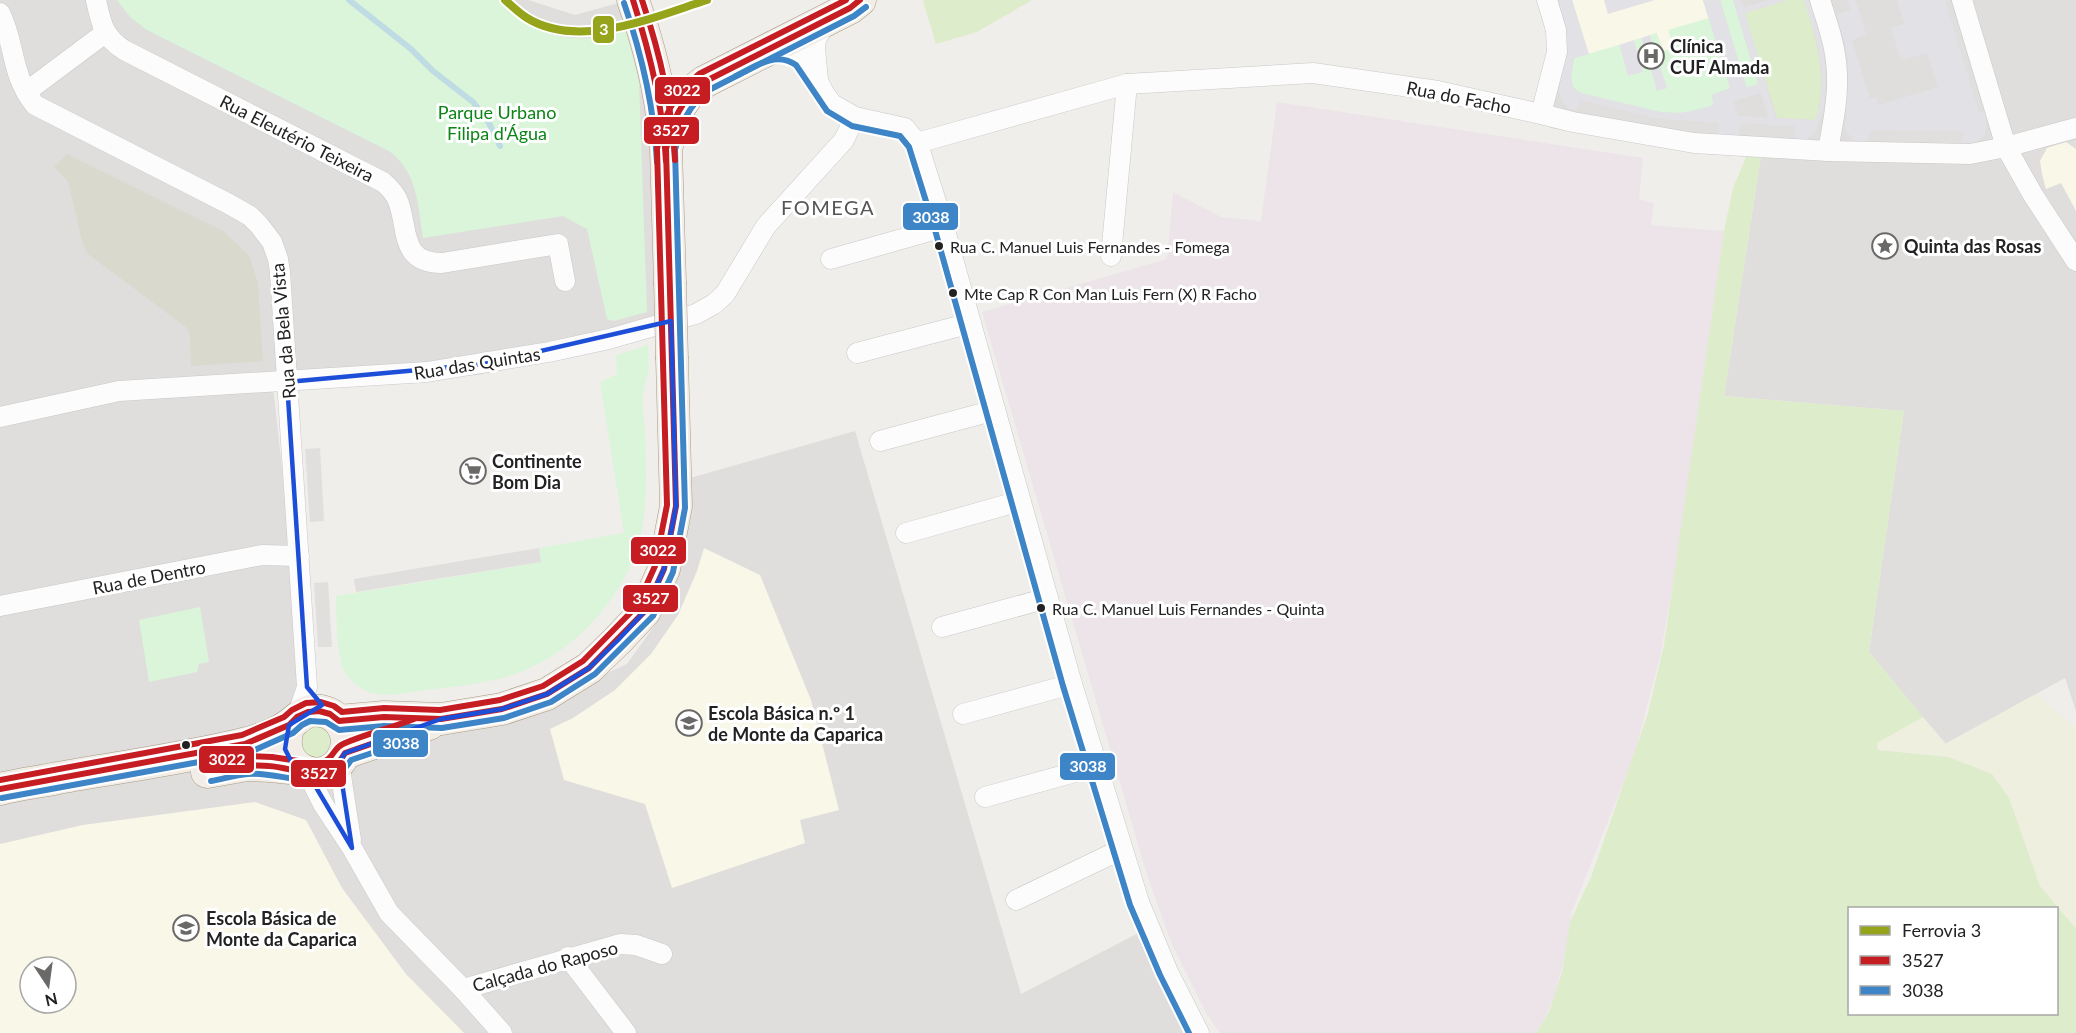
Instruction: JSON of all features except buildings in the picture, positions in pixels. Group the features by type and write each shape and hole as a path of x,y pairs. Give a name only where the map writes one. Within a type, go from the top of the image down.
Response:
{"main road":[{"path":"0,789 245,744 308,712 319,711 335,717 441,719 502,709 547,694 589,668 645,611 664,568 676,506 666,149 662,109 650,48 633,0"},
{"path":"666,149 677,111 688,95 720,74 850,8 860,0"},
{"path":"650,48 658,62 682,78 699,79 720,74"},
{"path":"335,717 345,731 347,742 342,758"},
{"path":"0,812 85,793 247,765 319,773 330,770 342,758 441,719"},
{"path":"293,721 285,737 285,750 291,761 304,770"}],"street":[{"path":"26,92 105,33 96,0"},
{"path":"1541,114 1557,52 1556,30 1547,0"},
{"path":"1820,0 1834,46 1837,76 1837,98 1828,151"},
{"path":"1962,0 2006,147 2076,261"},
{"name":"Rua da Bela Vista","path":"0,13 20,81 40,108 250,216 272,242 278,259 307,687 293,721"},
{"path":"818,81 816,39 828,19"},
{"name":"Rua Eleutério Teixeira","path":"105,33 123,50 383,182 391,189 399,202 405,238 411,250 419,258 430,263 442,263 558,244 565,281"},
{"path":"765,51 782,49 794,53 803,59 832,104 855,117 905,128 917,143 944,227 1072,684 1122,849 1139,902 1164,962 1199,1033"},
{"name":"Rua do Facho","path":"917,143 1127,84 1313,73 1438,91 1573,122 1694,143 1828,151 1970,154 2076,128"},
{"path":"1111,256 1127,84"},
{"name":"Rua das Quintas","path":"0,417 119,391 427,372 484,364 609,339 696,314 714,304 725,294 766,226 844,140 855,117"},
{"path":"831,259 944,227"},
{"path":"857,353 971,323"},
{"path":"880,441 995,410"},
{"path":"906,532 1020,501"},
{"name":"Rua de Dentro","path":"0,606 262,555 299,556"},
{"path":"942,627 1048,598"},
{"path":"963,714 1072,684"},
{"path":"307,687 335,717"},
{"path":"342,758 352,848"},
{"path":"985,797 1097,766"},
{"path":"304,770 389,913 502,1033"},
{"path":"1016,900 1122,849"},
{"name":"Calçada do Raposo","path":"463,989 568,957 620,944 636,945 662,954"},
{"path":"568,957 626,1033"}],"highlighted area":[{"path":"671,321 676,506 664,569 645,611 589,668 547,694 502,709 441,719 345,753 339,763 352,848 307,772 291,761 285,749 289,725 322,705 307,687 287,382 484,364"}],"shaded area":[{"path":"0,0 528,0 575,15 629,0 652,80 659,329 479,375 273,386 310,724 541,704 627,664 670,604 676,482 855,431 1021,994 1148,928 1204,1033 0,1033"},
{"path":"1553,0 2076,0 2076,711 2065,678 1945,744 1869,652 1904,411 1724,396 1761,156 1686,151 1550,128 1558,17"},
{"path":"1559,0 1572,0 1589,54 1574,58 1571,78 1574,89 1581,93 1661,112 1683,113 1714,105 1711,95 1730,88 1703,0 1720,0 1747,88 1758,84 1733,0 1741,0 1744,7 1768,0 1787,0 1745,13 1776,118 1815,120 1820,106 1822,76 1817,41 1804,0 1809,0 1823,49 1826,76 1824,107 1816,131 1807,139 1794,141 1795,126 1740,123 1739,138 1718,136 1719,123 1660,119 1580,100 1576,111 1568,108 1562,102 1559,90 1566,38","holes":["1761,93 1768,117 1738,116 1734,101"]},
{"name":"Clínica CUF Almada","path":"1572,0 1703,0 1730,89 1571,82 1588,53"},
{"path":"1604,0 1655,0 1608,14"},
{"path":"1847,0 1856,0 1866,35 1852,40 1870,99 1876,97 1879,105 1938,87 1927,53 1901,60 1891,28 1904,24 1897,0 1945,0 1979,113 1984,112 1986,116 1987,127 1984,136 1976,143 1968,144 1960,144 1965,131 1872,130 1866,143 1860,143 1852,138 1846,131 1845,124 1848,63 1836,14 1850,10"},
{"path":"1945,0 1950,0 1984,112 1979,114"},
{"path":"1650,35 1667,88 1657,91 1641,38"},
{"path":"1634,40 1643,72 1628,76 1619,45"},
{"path":"1579,100 1660,119 1719,123 1718,136 1657,130 1576,111"},
{"path":"1277,102 1643,158 1639,199 1654,203 1651,225 1724,231 1678,555 1660,657 1633,759 1572,911 1564,960 1555,994 1542,1026 1536,1033 1220,1033 1206,1013 1172,945 1147,875 982,312 1167,259 1173,192 1221,217 1261,221"},
{"path":"1740,123 1795,126 1794,141 1739,138"},
{"path":"1872,130 1966,131 1960,144 1866,143"},
{"path":"2066,142 2076,149 2076,211 2061,183 2046,189 2040,161 2047,148"},
{"path":"67,154 223,231 249,255 258,283 263,361 191,366 190,336 187,328 88,254 82,241 68,181 54,167"},
{"path":"320,448 324,521 310,522 305,449"},
{"path":"539,548 541,562 356,592 354,579"},
{"name":"Escola Básica n.º 1 de Monte da Caparica","path":"704,548 760,575 811,700 839,810 800,820 805,843 672,888 645,804 564,780 550,729 573,718 615,690 651,654 678,615"},
{"path":"328,582 332,647 318,647 314,583"},
{"name":"Escola Básica de Monte da Caparica","path":"255,802 306,820 342,888 406,974 464,1033 0,1033 0,844 83,825"}],"green space":[{"name":"Parque Urbano Filipa d'Água","path":"117,0 499,0 526,23 557,36 591,38 626,31 639,82 647,312 614,321 607,319 587,229 563,216 423,238 418,202 411,179 399,159 389,151 147,30 131,18"},
{"path":"1032,0 977,32 936,44 923,1"},
{"path":"1720,0 1733,0 1759,84 1746,88"},
{"path":"1787,0 1804,0 1817,45 1821,89 1816,120 1777,118 1745,13"},
{"path":"1709,18 1730,89 1713,105 1698,111 1682,113 1647,110 1581,93 1572,87 1574,58 1619,45 1628,76 1643,71 1634,40 1641,38 1657,91 1666,88 1650,35 1657,33 1663,51 1674,48 1668,30"},
{"path":"1747,155 1761,156 1724,396 1904,411 1869,652 1923,717 1877,743 1878,750 1948,757 1992,774 2009,798 2040,886 2058,907 1848,907 1848,1015 2058,1015 2058,908 2076,929 2076,1033 1536,1033 1549,1012 1562,972 1570,922 1591,877 1648,713 1664,645 1724,231 1733,188"},
{"path":"648,345 649,368 643,399 646,484 644,519 636,553 629,569 596,619 567,646 551,657 515,674 494,680 384,695 356,685 347,676 340,660 336,596 541,562 539,548 624,533 600,382 617,374 616,355"},
{"path":"200,607 209,662 199,664 197,672 149,682 139,620"},
{"path":"2036,694 2076,729 2076,929 2040,886 2024,838 1948,757 1878,750 1876,743 1923,717 1946,744"},
{"path":"322,725 335,740 323,759 304,756 299,737 306,727"}],"waterway":[{"path":"349,0 473,102 488,121 500,146"}],"rail line":[{"name":"3","path":"505,0 527,18 547,27 570,31 593,31 640,22 707,0"}],"transit line":[{"name":"3527","path":"633,0 655,79 666,161"},
{"name":"3022","path":"642,0 664,79 675,160"},
{"name":"3022","path":"0,780 242,735 284,717 306,703 321,702 334,706 342,712 384,708 440,710 500,700 543,686 583,661 637,606 655,566 667,505 657,149 662,126 670,107 682,90 699,74 846,0"},
{"name":"3527","path":"0,789 245,744 289,725 297,717 308,712 319,711 330,714 339,721 384,717 441,719 502,709 547,694 589,668 645,611 664,569 676,506 666,149 675,120 683,104 704,82 850,8 860,0"},
{"name":"3038","path":"624,3 646,81 657,162"},
{"name":"3038","path":"2,798 248,753 293,733 310,721 326,722 339,730 384,726 442,728 504,718 551,702 595,674 653,616 673,572 685,508 675,150 683,124 695,103 709,90 854,16 866,7"},
{"name":"3038","path":"736,76 766,61 781,59 788,61 796,65 827,111 852,126 900,136 909,147 935,230 1063,686 1130,905 1160,975 1189,1033"},
{"name":"3022","path":"207,763 247,756 272,757 318,764 328,759 343,744 414,719"},
{"name":"3527","path":"209,772 261,766 321,773 335,766 345,753 417,728"},
{"name":"3038","path":"211,781 248,774 304,780 330,778 341,771 351,760 420,737"}],"place":[{"name":"Clínica CUF Almada","path":"1651,56"},
{"name":"Rua C. Manuel Luis Fernandes - Fomega","path":"939,246"},
{"name":"Quinta das Rosas","path":"1885,246"},
{"name":"Mte Cap R Con Man Luis Fern (X) R Facho","path":"953,293"},
{"name":"Continente Bom Dia","path":"473,471"},
{"name":"Rua C. Manuel Luis Fernandes - Quinta","path":"1041,608"},
{"name":"Escola Básica n.º 1 de Monte da Caparica","path":"689,723"},
{"name":"Escola Básica de Monte da Caparica","path":"186,928"}],"district":[{"name":"FOMEGA","path":"828,207"}]}
